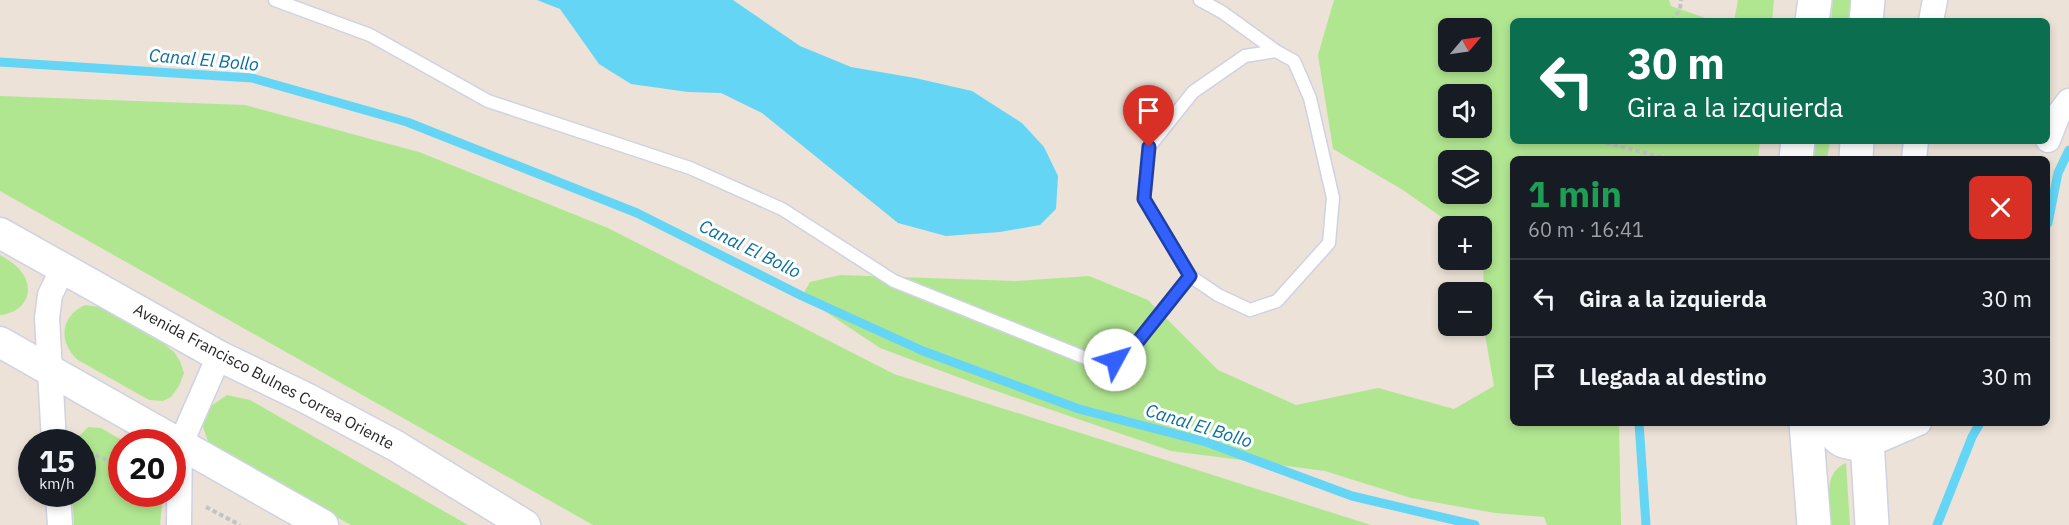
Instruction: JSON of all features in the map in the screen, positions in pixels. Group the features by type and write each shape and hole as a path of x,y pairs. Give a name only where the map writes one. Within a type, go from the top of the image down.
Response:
{"main road":[{"path":"1812,18 1815,0"},
{"path":"1866,18 1868,0"},
{"path":"1806,426 1814,525"},
{"path":"1831,426 1836,437 1846,443 1867,434 1872,525"}],"street":[{"path":"1932,18 1935,0"},
{"path":"2050,134 2058,115 2069,101"},
{"name":"Avenida Francisco Bulnes Correa Oriente","path":"0,233 219,356 308,399 396,446 525,525"},
{"path":"53,429 47,318 50,295 63,268"},
{"path":"0,342 152,429"},
{"path":"186,431 219,356"},
{"path":"1867,434 1905,426"},
{"path":"186,448 323,525"},
{"path":"59,507 60,525"},
{"path":"179,507 179,524"}],"lane":[{"path":"275,0 370,35 488,102 690,168 782,209 894,281 1103,365 1127,355 1190,276"},
{"path":"1200,0 1222,12 1294,62 1310,98 1333,198 1329,243 1276,301 1250,310 1218,295 1190,276 1144,199 1149,147 1192,92 1245,57 1276,51"}],"path":[{"path":"1674,18 1680,9 1681,0"},
{"path":"1611,144 1657,156"}],"green space":[{"path":"1334,0 1669,0 1671,6 1705,18 1510,18 1510,144 1760,144 1758,156 1510,156 1510,426 1619,426 1621,525 1547,525 1544,517 1495,513 1411,498 1325,471 1171,451 979,385 880,348 802,296 810,282 840,275 1016,281 1089,276 1148,300 1218,370 1296,405 1378,388 1454,409 1494,386 1485,336 1492,336 1492,282 1484,282 1483,270 1492,270 1492,216 1440,216 1403,190 1333,149 1318,55"},
{"path":"1738,0 1774,0 1772,18 1735,18"},
{"path":"1833,0 1852,0 1849,18 1831,18"},
{"path":"0,96 245,105 419,152 608,228 894,374 1371,525 593,525 0,191"},
{"path":"1815,144 1830,144 1828,156 1813,156"},
{"path":"0,255 20,270 28,285 28,292 22,305 16,310 0,315"},
{"path":"85,305 99,307 174,352 184,373 171,397 163,401 149,400 78,360 67,346 65,330 71,316"},
{"path":"227,395 250,400 468,525 351,525 210,447 203,427 208,408"},
{"path":"88,427 101,428 108,432 108,507 162,507 160,525 74,525 73,507 96,507 96,429 86,429"},
{"path":"1846,463 1850,525 1831,525 1830,481 1838,468"}],"water":[{"path":"537,0 733,0 800,46 851,67 972,91 1022,123 1044,147 1058,176 1056,209 1040,225 1000,232 946,236 898,223 762,113 721,93 688,92 631,84 599,64 560,9"}],"waterway":[{"name":"Canal El Bollo","path":"0,62 252,78 407,122 637,213 802,296 923,351 1079,409 1206,442 1352,496 1475,525"},
{"name":"Canal El Bollo","path":"2050,213 2058,173 2069,150"},
{"path":"1639,426 1646,525"},
{"name":"Canal El Bollo","path":"1937,525 1978,426"}],"route":[{"path":"1115,360 1127,355 1190,276 1144,199 1149,147"}]}
